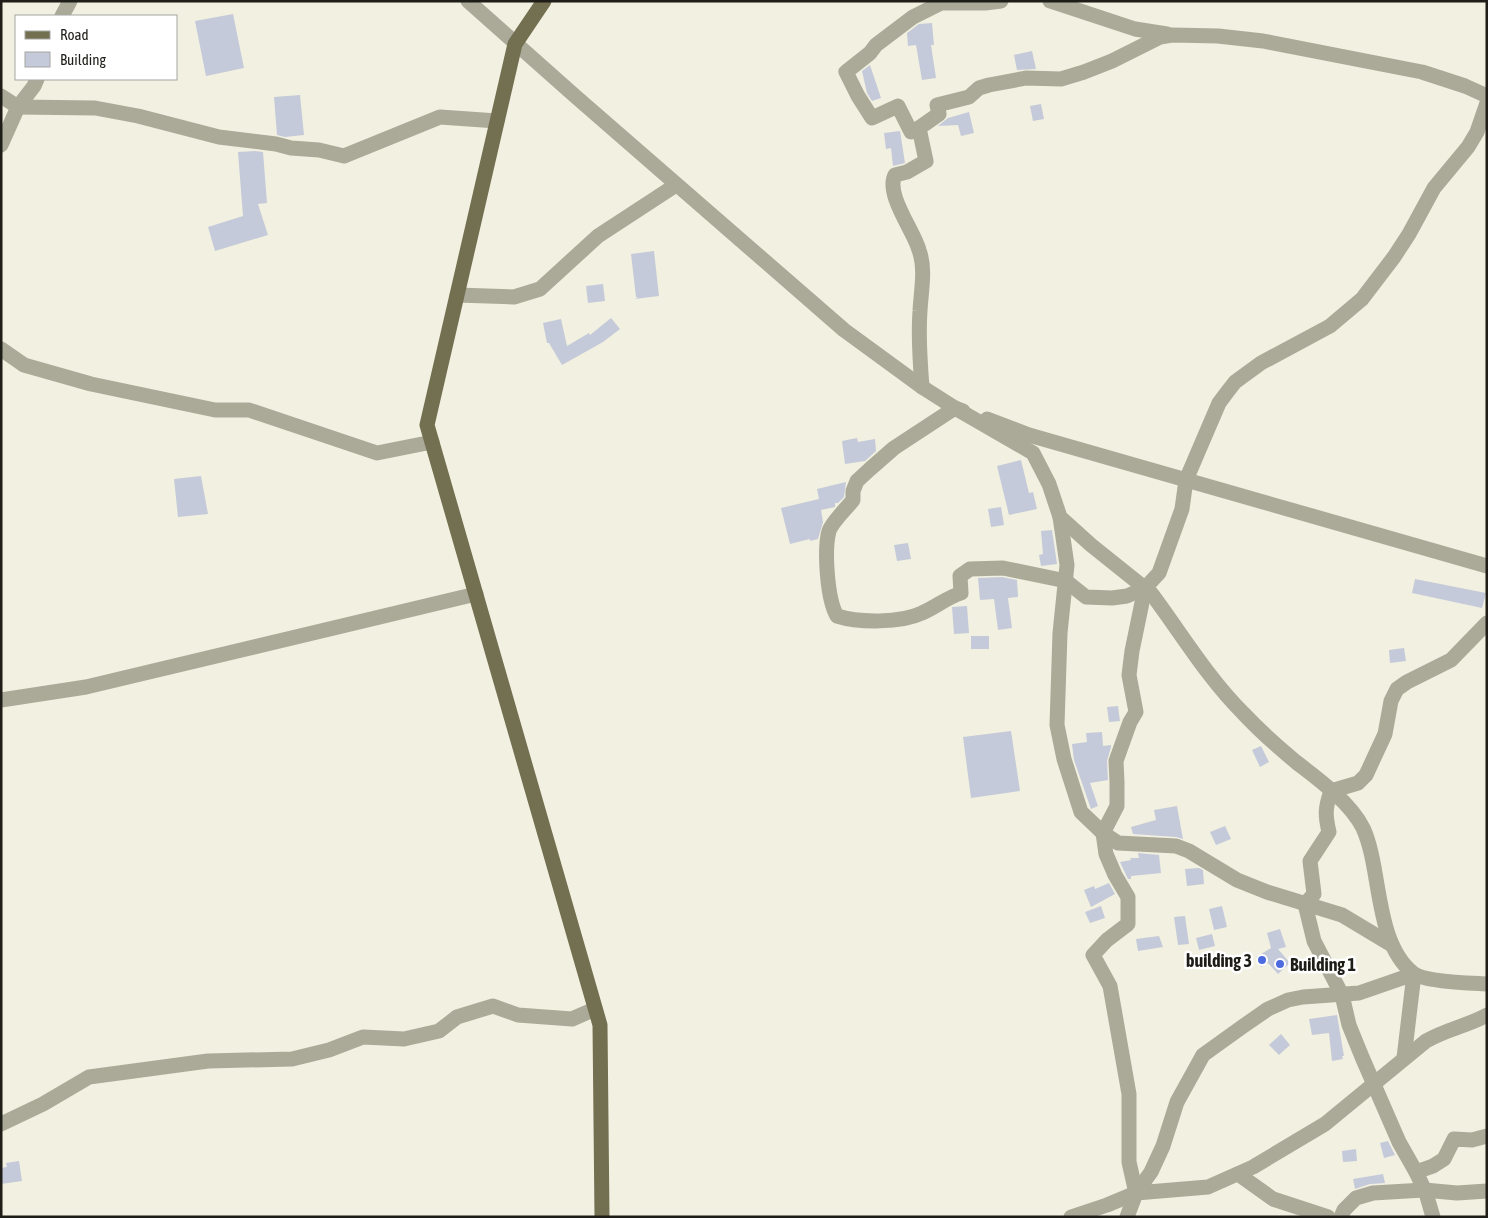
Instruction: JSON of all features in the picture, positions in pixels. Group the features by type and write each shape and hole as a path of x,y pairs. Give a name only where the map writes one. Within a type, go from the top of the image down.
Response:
{"main road":[{"path":"544,1 515,44 427,425 600,1025 602,1217"}],"street":[{"path":"63,15 70,1"},
{"path":"468,1 676,185 844,330 922,387 1033,453 1049,484 1060,517 1067,565 1060,633 1057,725 1064,759 1080,812 1102,833 1118,843 1176,846 1189,851 1237,880 1267,892 1342,915 1392,945"},
{"path":"1002,1 985,4 942,3 924,10 876,45 870,53 846,72 872,118 898,106 911,132 939,114 937,105 968,97 984,86 1026,78 1061,79 1112,61 1160,37 1172,35"},
{"path":"1050,1 1135,29 1172,35 1218,36 1263,41 1422,72 1465,86 1487,96"},
{"path":"1,145 18,107 37,80"},
{"path":"1,96 18,107 95,108 138,116 219,136 291,148 319,150 344,156 440,117 497,121"},
{"path":"955,408 894,448 857,481 853,491 853,500 829,530 826,566 832,608 836,616 891,621 920,614 947,598 961,593 960,576 970,569 1003,568 1066,581 1086,597 1112,598 1127,596 1145,588 1159,573 1182,509 1186,480 1220,403 1235,382 1261,363 1330,326 1362,300 1409,234 1434,188 1472,140 1477,132 1487,103"},
{"path":"919,128 926,161 907,172 895,175 893,179 894,193 900,212 913,232 920,251 922,265 919,346 922,387"},
{"path":"457,295 514,297 540,289 598,236 676,185"},
{"path":"1,348 24,365 90,384 216,410 249,410 377,453 432,442"},
{"path":"955,408 1029,435 1487,566"},
{"path":"1060,517 1091,545 1151,593 1178,628 1215,683 1243,714 1352,811 1363,828 1392,945 1414,974 1404,1058"},
{"path":"1136,1193 1129,1162 1128,1094 1110,986 1093,955 1107,940 1128,924 1128,897 1115,875 1106,854 1102,833 1117,806 1116,761 1130,722 1136,712 1129,675 1145,588"},
{"path":"1,700 86,687 476,594"},
{"path":"1331,791 1358,783 1366,774 1385,734 1391,701 1398,689 1407,682 1451,660 1487,623"},
{"path":"1305,904 1314,894 1310,861 1329,832 1325,815 1331,791"},
{"path":"1305,904 1314,941 1342,994 1349,1025 1398,1142 1416,1172 1424,1190 1433,1217"},
{"path":"1127,1217 1136,1193 1151,1172 1163,1146 1177,1102 1203,1055 1268,1009 1288,1000 1303,997 1359,993 1414,974 1446,981 1487,984"},
{"path":"1,1124 43,1104 89,1077 208,1062 292,1058 329,1050 363,1037 404,1039 439,1031 457,1017 493,1006 518,1015 572,1019 595,1009"},
{"path":"1071,1217 1136,1193 1208,1187 1253,1167 1325,1124 1426,1041 1442,1032 1477,1021 1487,1015"},
{"path":"1416,1172 1433,1166 1444,1159 1454,1139 1472,1140 1487,1136"},
{"path":"1238,1174 1273,1199 1328,1217"},
{"path":"1341,1217 1344,1210 1356,1198 1364,1195 1424,1190 1458,1193 1487,1191"}],"building":[{"path":"233,14 244,68 206,76 195,21"},
{"path":"932,23 934,45 931,45 936,78 922,80 916,45 908,46 907,33 919,24"},
{"path":"1032,51 1036,69 1017,70 1014,55"},
{"path":"870,65 881,98 872,101 867,93 862,71"},
{"path":"300,95 304,135 285,137 277,135 274,97"},
{"path":"1041,104 1044,119 1033,121 1030,106"},
{"path":"969,112 974,133 961,136 958,125 938,126 948,118"},
{"path":"900,131 905,163 893,166 891,148 886,149 884,133"},
{"path":"238,152 263,152 267,203 258,204 268,235 215,251 208,227 243,216"},
{"path":"654,251 659,296 635,299 638,297 636,297 631,254"},
{"path":"603,284 605,301 588,303 586,286"},
{"path":"611,318 620,329 603,342 562,365 549,343 547,343 543,323 561,319 567,346 589,333 590,335"},
{"path":"857,438 858,442 875,439 876,451 865,461 845,464 842,441"},
{"path":"1021,460 1029,493 1033,492 1037,509 1009,515 997,466"},
{"path":"201,476 208,514 178,517 174,479"},
{"path":"846,482 844,497 838,503 835,503 835,507 821,510 823,522 818,539 790,544 781,508 819,499 817,489"},
{"path":"1001,507 1004,525 991,527 988,509"},
{"path":"1052,530 1057,564 1041,566 1039,555 1043,554 1041,531"},
{"path":"908,543 911,559 897,561 894,545"},
{"path":"1002,577 1017,580 1018,597 1008,598 1012,628 998,630 994,599 980,600 978,578"},
{"path":"1415,579 1486,593 1482,608 1412,593"},
{"path":"967,606 969,633 954,634 952,607"},
{"path":"971,636 989,636 989,649 971,649"},
{"path":"1404,648 1406,661 1390,663 1389,650"},
{"path":"1118,706 1120,721 1109,722 1107,707"},
{"path":"1011,731 1020,791 971,798 963,737"},
{"path":"1102,732 1103,746 1111,745 1107,761 1108,780 1090,783 1098,806 1091,809 1074,760 1072,744 1087,742 1086,733"},
{"path":"1261,746 1269,762 1260,767 1252,750"},
{"path":"1177,806 1183,839 1133,834 1131,827 1156,820 1154,810"},
{"path":"1225,826 1231,839 1216,845 1210,832"},
{"path":"1138,853 1159,855 1161,873 1131,876 1131,879 1128,879 1120,862 1131,860 1130,858 1139,858"},
{"path":"1199,868 1203,870 1204,884 1187,886 1185,869"},
{"path":"1109,883 1115,894 1091,907 1084,890 1094,886 1095,889"},
{"path":"1101,906 1105,918 1090,923 1085,912"},
{"path":"1222,906 1227,927 1214,930 1209,909"},
{"path":"1185,916 1189,944 1178,945 1174,917"},
{"path":"1280,929 1286,947 1278,949 1290,963 1278,974 1268,963 1261,967 1256,957 1271,948 1267,933"},
{"path":"1212,934 1215,946 1199,950 1196,938"},
{"path":"1159,936 1163,947 1138,951 1136,939"},
{"path":"1337,1015 1344,1056 1342,1056 1343,1059 1332,1061 1329,1033 1312,1035 1309,1019"},
{"path":"1281,1034 1290,1045 1279,1055 1269,1045"},
{"path":"1388,1141 1395,1155 1384,1158 1380,1143"},
{"path":"1356,1149 1357,1161 1343,1162 1342,1151"},
{"path":"19,1161 22,1181 1,1184 1,1168 7,1167 6,1163"},
{"path":"1383,1174 1385,1183 1370,1184 1355,1189 1353,1179"}],"place":[{"name":"building 3","path":"1262,960"},
{"name":"Building 1","path":"1280,964"}]}
